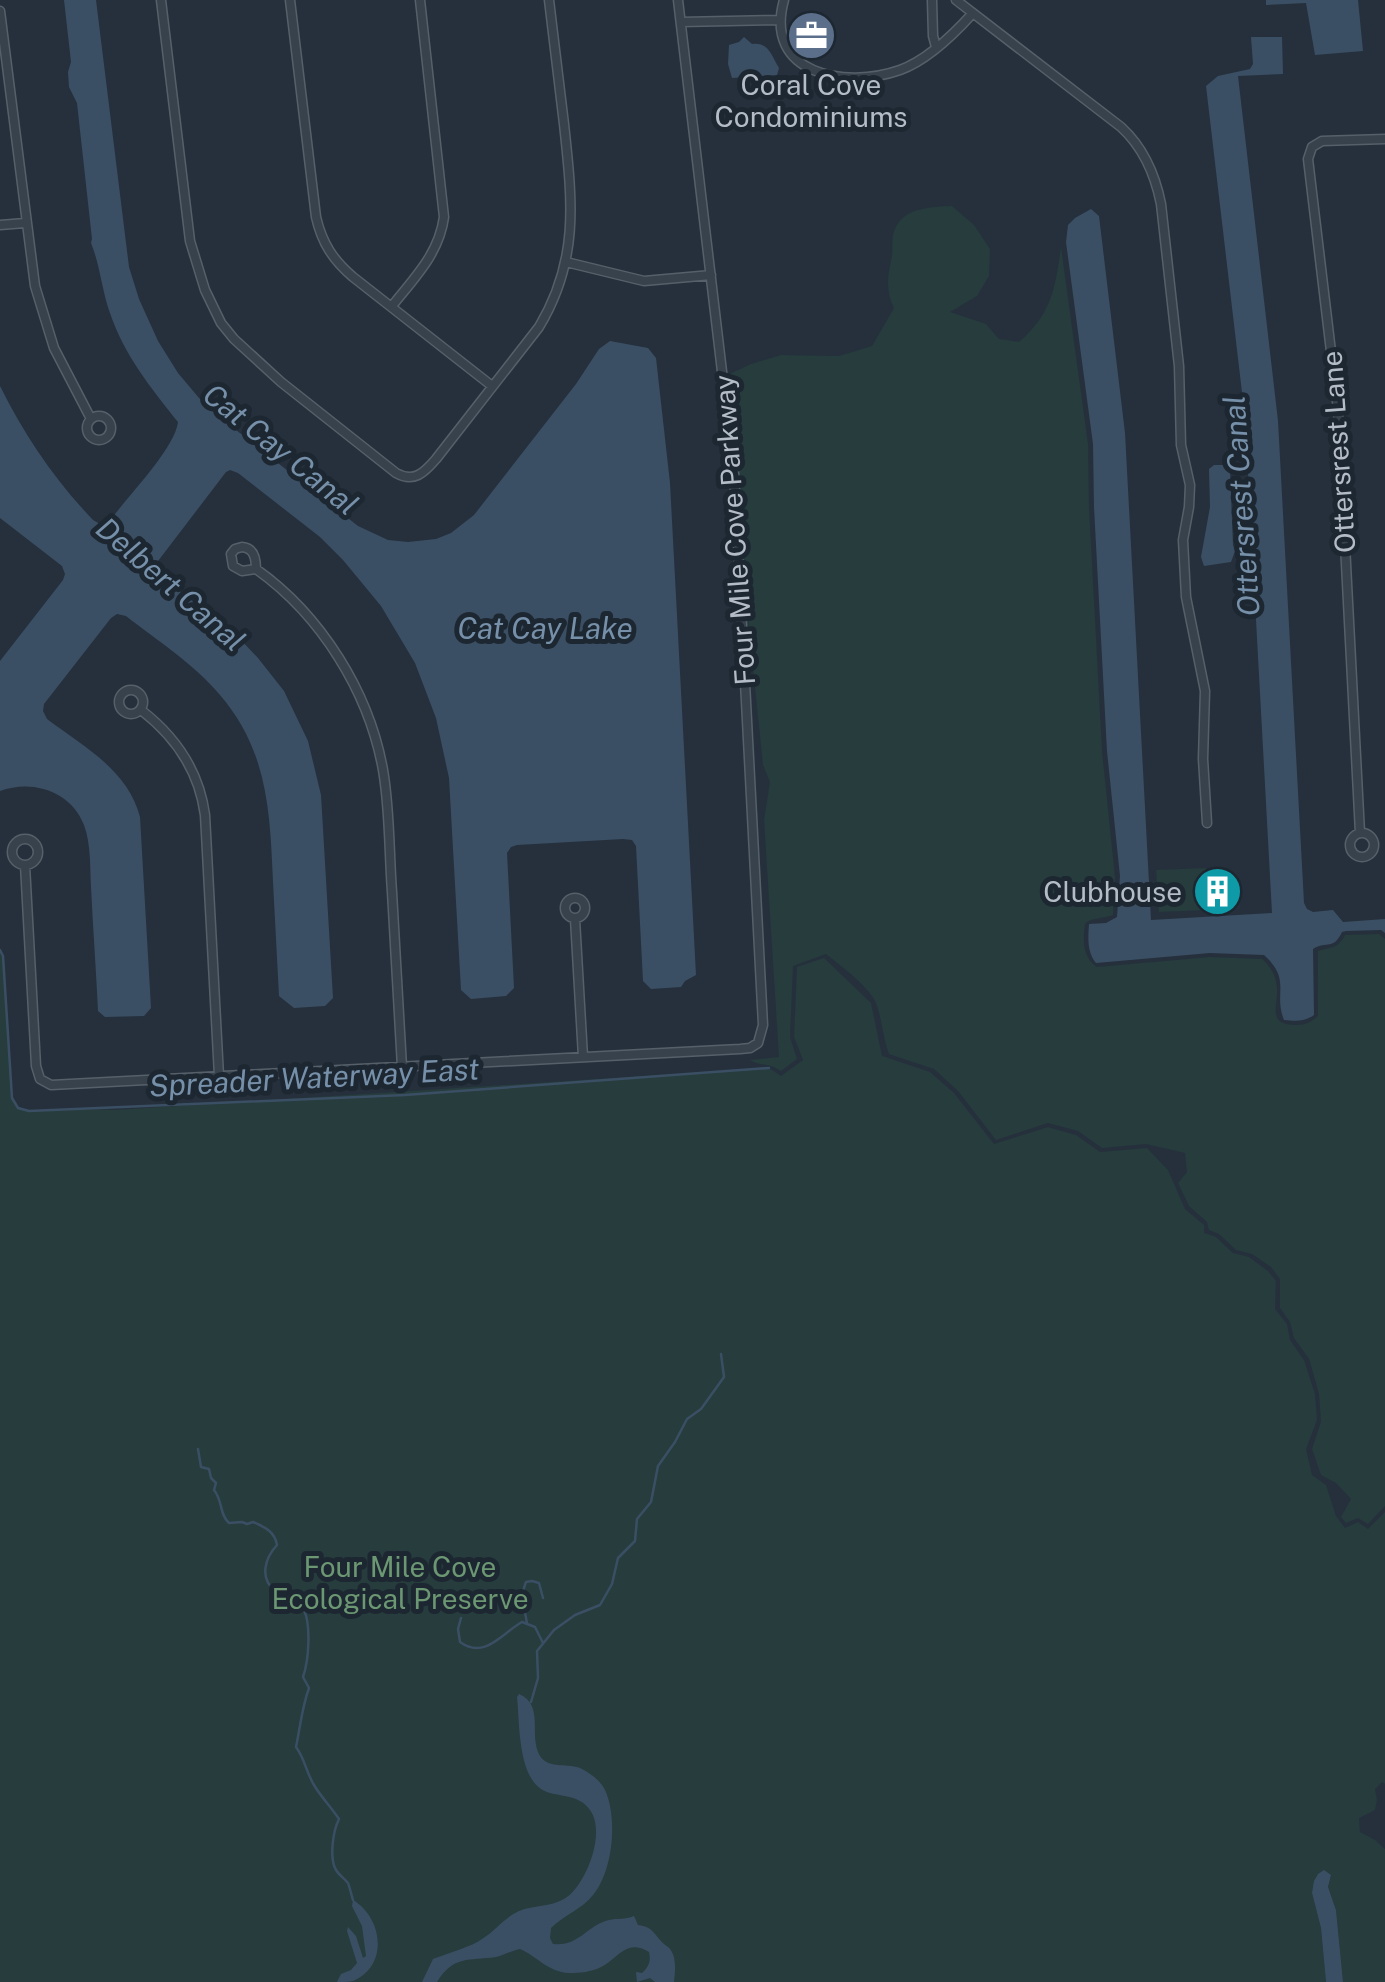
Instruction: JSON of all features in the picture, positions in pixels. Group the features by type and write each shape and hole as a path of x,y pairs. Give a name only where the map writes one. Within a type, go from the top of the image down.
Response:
{"street":[{"path":"162,0 190,241 200,278 216,313 234,339 280,382 396,473 412,478 428,469 547,313 566,262 571,188 549,0"},
{"path":"290,0 316,213 325,246 337,262 492,386"},
{"path":"392,306 431,256 444,217 420,0"},
{"name":"Four Mile Cove Parkway","path":"583,1057 745,1049 760,1040 764,1026 734,475 678,0"},
{"path":"784,0 780,20 793,55 806,68 823,75 891,72 916,62 973,13"},
{"path":"932,0 936,46"},
{"path":"956,0 1129,134 1145,156 1157,185 1179,366 1181,445 1190,486 1182,540 1186,602 1206,691 1203,759 1207,824"},
{"path":"0,12 5,95 35,286 60,362 90,419"},
{"path":"681,22 780,20"},
{"name":"Ottersrest Lane","path":"1360,834 1338,410 1308,159 1312,147 1322,141 1385,139"},
{"path":"0,225 25,223"},
{"path":"566,262 644,280 711,275"},
{"path":"256,569 295,602 332,648 360,696 377,744 387,803 402,1067"},
{"path":"140,710 165,730 181,750 202,796 219,1076"},
{"path":"26,865 36,1066 40,1079 58,1086 583,1057 575,919"}],"green space":[{"path":"952,206 974,225 990,249 989,276 977,296 950,312 986,324 999,339 1019,342 1039,321 1054,288 1061,247 1088,444 1102,751 1115,877 1113,915 1085,924 1086,953 1097,967 1210,957 1262,959 1275,979 1278,1018 1300,1025 1318,1016 1318,951 1337,945 1345,935 1379,934 1385,939 1385,1506 1368,1524 1358,1518 1346,1523 1341,1517 1351,1499 1336,1483 1321,1475 1312,1449 1321,1422 1319,1394 1309,1359 1280,1308 1280,1279 1271,1267 1252,1254 1236,1250 1209,1230 1207,1222 1189,1206 1178,1183 1187,1172 1185,1153 1146,1144 1102,1148 1078,1131 1048,1123 996,1140 958,1091 934,1069 889,1054 874,999 826,954 793,966 790,1037 797,1059 781,1071 750,1060 779,1057 764,820 770,782 763,765 723,377 781,355 839,356 872,346 894,308 888,285 893,237 899,222 912,212"},
{"path":"1206,868 1208,910 1159,912 1156,870"},
{"name":"Four Mile Cove Ecological Preserve","path":"0,950 12,1098 18,1108 29,1110 114,1110 769,1068 781,1076 803,1060 794,1037 797,967 824,958 871,1003 882,1056 930,1072 954,1093 994,1144 1048,1127 1076,1135 1100,1152 1147,1148 1168,1170 1185,1209 1204,1225 1204,1233 1216,1237 1233,1253 1249,1257 1276,1281 1275,1309 1287,1324 1290,1340 1304,1360 1315,1394 1317,1420 1306,1449 1312,1475 1326,1485 1336,1516 1345,1528 1358,1522 1368,1529 1385,1512 1385,1784 1382,1782 1375,1789 1375,1810 1359,1818 1360,1832 1385,1849 1385,1982 1343,1982 1336,1910 1328,1887 1331,1875 1312,1893 1321,1928 1326,1982 0,1982"}],"water":[{"name":"Cat Cay Lake","path":"64,0 96,0 129,267 158,341 199,398 358,526 388,540 408,542 451,533 474,515 599,349 610,341 648,348 656,358 670,483 696,975 681,987 651,989 643,981 636,846 632,840 623,839 511,847 507,853 514,988 506,996 471,999 461,990 449,778 436,718 415,663 381,606 343,560 320,537 230,470 155,565 157,573 258,658 284,691 308,741 321,795 333,998 325,1006 294,1008 279,996 268,807 257,760 236,716 187,663 126,616 117,614 44,704 43,711 47,719 115,772 134,800 140,817 151,1008 144,1016 105,1017 98,1011 90,856 84,825 70,804 49,791 25,786 0,791 0,661 65,574 62,566 0,518 0,386 53,473 100,524 112,518 150,471 169,445 178,422 131,357 107,305 91,243 77,103 69,87 71,62"},
{"path":"1266,0 1358,0 1363,51 1315,55 1306,3 1266,5"},
{"path":"744,37 769,50 779,68 777,75 732,78 729,45"},
{"path":"1251,37 1282,37 1283,74 1238,76 1278,421 1304,903 1313,912 1333,910 1343,922 1385,919 1385,933 1346,931 1333,943 1313,949 1314,1015 1296,1021 1284,1020 1280,979 1264,955 1210,953 1096,963 1088,940 1089,924 1106,923 1117,917 1120,876 1107,751 1093,444 1066,242 1068,225 1091,209 1099,216 1125,433 1151,920 1272,913 1245,418 1206,86 1218,76 1250,69"},
{"path":"1228,465 1230,469 1235,551 1231,562 1204,566 1201,557 1210,507 1209,469"},
{"path":"519,1694 532,1705 540,1756 549,1763 582,1769 595,1778 605,1790 611,1815 609,1859 600,1885 588,1900 551,1928 553,1944 570,1942 609,1920 634,1916 638,1925 651,1930 670,1948 674,1982 655,1982 650,1978 637,1982 636,1972 642,1973 650,1955 634,1947 585,1972 555,1970 520,1949 456,1963 437,1982 422,1982 433,1959 478,1942 519,1911 564,1899 579,1883 591,1859 596,1832 590,1810 577,1800 539,1788 531,1778 522,1752"},
{"path":"1324,1870 1331,1875 1328,1887 1336,1910 1343,1982 1326,1982 1321,1928 1312,1893 1314,1881"},
{"path":"353,1900 371,1918 377,1954 365,1974 353,1981 337,1982 341,1974 357,1963 348,1927 356,1936 363,1958 366,1956"}],"waterway":[{"name":"Spreader Waterway East","path":"0,950 12,1098 18,1108 29,1111 405,1095 769,1068"},
{"path":"531,1702 538,1678 537,1651 554,1630 575,1615 600,1605 612,1584 618,1558 635,1541 637,1519 651,1502 658,1466 687,1419 701,1409 724,1377 721,1354"},
{"path":"198,1449 201,1467 209,1469 229,1523 253,1522 272,1533 277,1545 267,1562 267,1580 276,1592 304,1610 308,1643 303,1677 309,1688 296,1747 314,1785 339,1819 333,1859 353,1900"},
{"path":"527,1624 522,1600 526,1582 539,1583 543,1598"},
{"path":"461,1618 460,1642 469,1647 493,1643 522,1622 535,1627 543,1643"}],"place":[{"name":"Coral Cove Condominiums","path":"811,36"},
{"name":"Clubhouse","path":"1217,891"}],"water label":[{"name":"Cat Cay Canal","path":"281,449"},
{"name":"Ottersrest Canal","path":"1241,506"},
{"name":"Delbert Canal","path":"171,584"}]}
